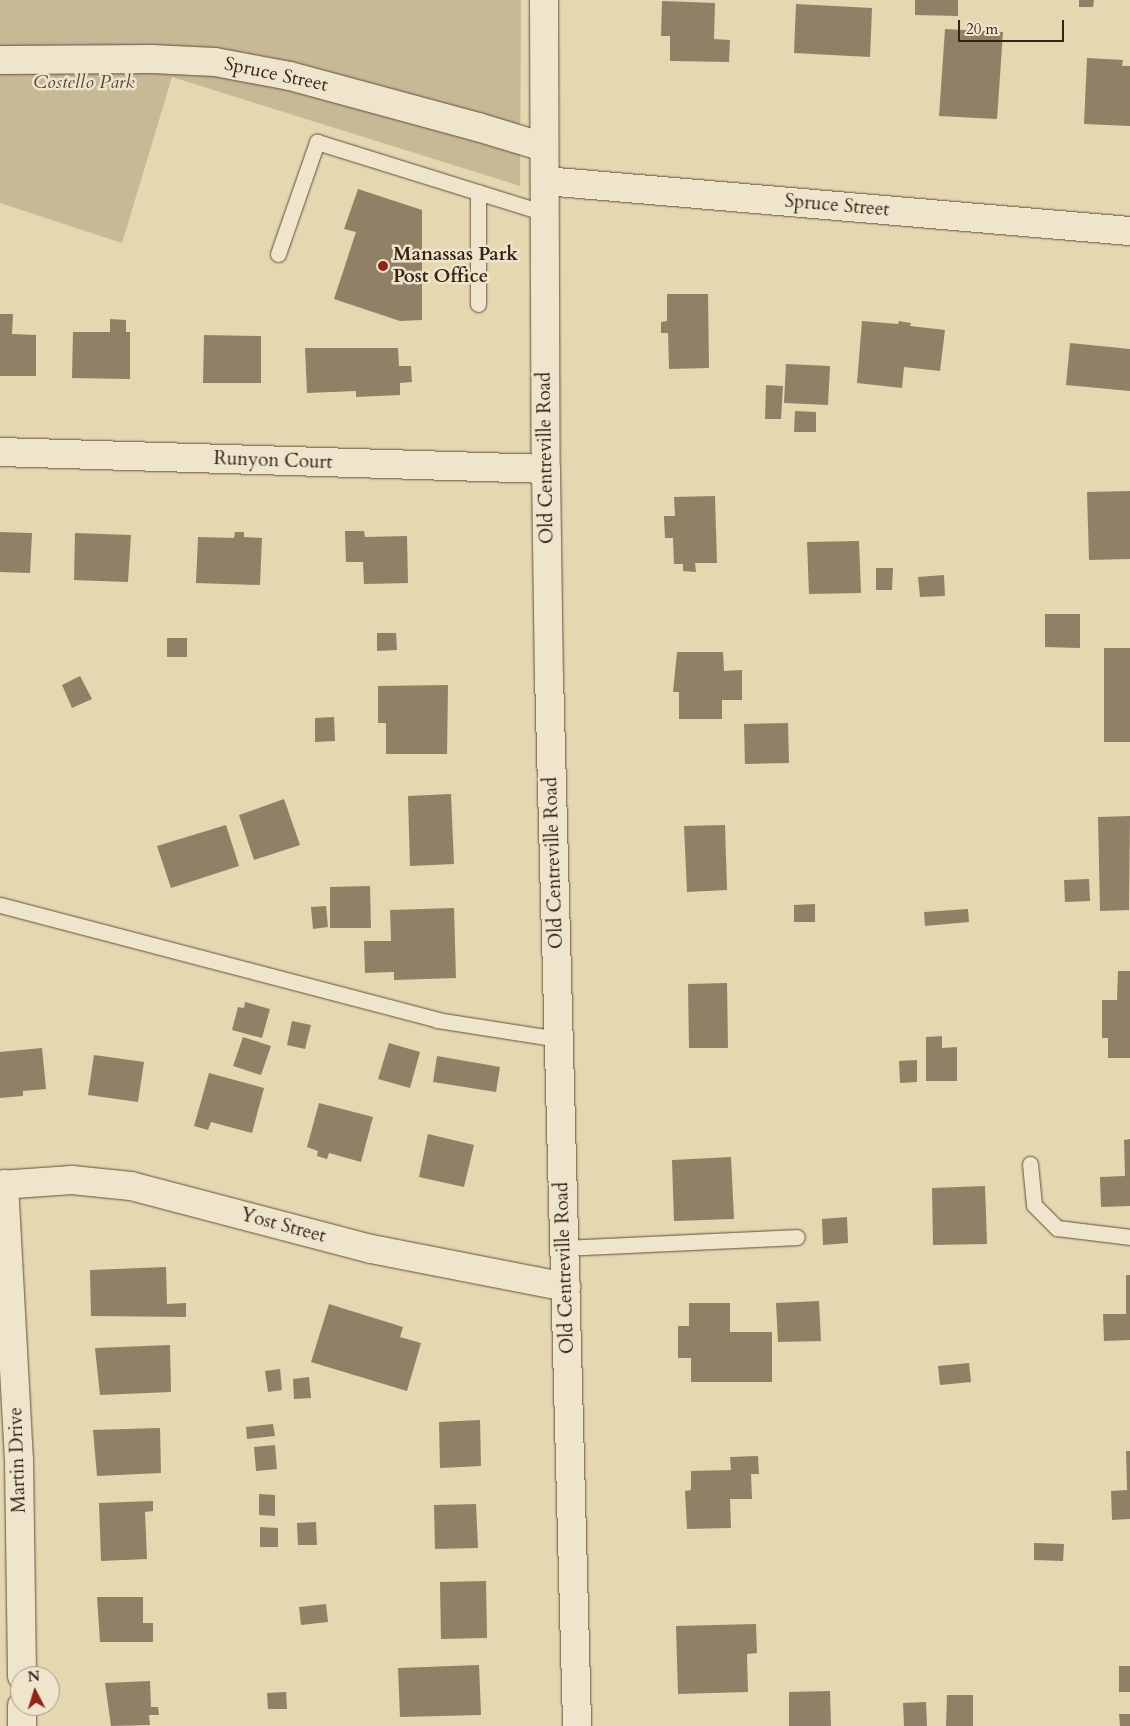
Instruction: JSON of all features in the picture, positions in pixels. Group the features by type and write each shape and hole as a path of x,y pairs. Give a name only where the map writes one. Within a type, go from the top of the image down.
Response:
{"street":[{"name":"Old Centreville Road","path":"544,0 546,469 577,1726"},
{"name":"Spruce Street","path":"0,60 143,59 215,62 290,76 544,147"},
{"name":"Spruce Street","path":"544,181 1130,232"},
{"name":"Runyon Court","path":"0,452 546,469"},
{"name":"Yost Street","path":"2,1184 72,1180 131,1186 372,1249 566,1287"},
{"name":"Martin Drive","path":"2,1184 19,1459 22,1666"}],"lane":[{"path":"278,254 317,142 545,213"},
{"path":"478,192 478,304"},
{"path":"0,905 437,1020 559,1039"},
{"path":"1030,1164 1034,1205 1058,1228 1130,1237"},
{"path":"565,1248 797,1237"}],"green space":[{"name":"Costello Park","path":"0,0 521,0 520,186 172,77 122,243 0,203"}],"building":[{"path":"915,0 958,0 958,16 915,15"},
{"path":"1079,0 1094,0 1093,7 1079,7"},
{"path":"662,1 715,3 714,39 730,40 729,62 670,61 670,36 661,36"},
{"path":"796,4 872,8 870,57 794,53"},
{"path":"945,29 1003,32 997,119 939,116"},
{"path":"1087,58 1123,60 1122,66 1130,66 1130,126 1084,124"},
{"name":"Manassas Park Post Office","path":"358,189 422,210 422,320 400,321 334,299 356,232 344,229"},
{"path":"667,294 708,294 709,368 669,369 668,333 661,333 661,322 667,321"},
{"path":"0,314 13,314 12,334 36,335 36,376 0,376"},
{"path":"110,319 126,320 126,332 130,332 130,379 72,378 73,332 110,332"},
{"path":"862,321 898,324 899,321 911,323 910,326 945,330 940,371 904,367 902,388 857,383"},
{"path":"204,335 261,336 261,383 203,383"},
{"path":"1070,343 1130,349 1130,391 1066,385"},
{"path":"305,348 398,348 399,366 411,366 412,382 400,383 400,395 356,397 356,391 307,393"},
{"path":"786,364 830,366 828,405 784,403"},
{"path":"766,385 783,386 781,419 765,419"},
{"path":"795,411 816,412 816,432 794,432"},
{"path":"1130,491 1130,559 1089,560 1087,492"},
{"path":"715,496 717,563 695,563 696,572 683,571 683,564 674,564 673,538 665,538 664,516 675,516 674,497"},
{"path":"345,531 364,531 365,537 407,536 408,583 364,584 363,562 346,562"},
{"path":"0,532 32,533 30,573 0,572"},
{"path":"235,532 244,532 244,537 262,538 260,585 196,583 198,537 234,538"},
{"path":"75,533 131,535 128,582 74,580"},
{"path":"859,541 861,593 809,594 807,542"},
{"path":"876,568 893,568 892,590 876,590"},
{"path":"944,575 945,596 920,597 918,577"},
{"path":"1045,614 1080,614 1080,648 1045,647"},
{"path":"377,633 396,633 397,650 377,651"},
{"path":"167,638 187,638 187,657 167,657"},
{"path":"1104,648 1130,648 1130,742 1104,742"},
{"path":"677,652 723,652 724,671 742,670 742,700 722,700 722,719 679,719 679,692 673,692"},
{"path":"80,676 92,699 72,708 62,685"},
{"path":"448,685 447,754 386,754 386,723 378,723 378,686"},
{"path":"334,717 335,741 315,742 315,718"},
{"path":"788,723 789,763 745,764 744,724"},
{"path":"451,794 454,864 410,866 408,796"},
{"path":"284,799 300,845 254,860 239,815"},
{"path":"1130,816 1129,910 1100,911 1098,817"},
{"path":"226,825 239,866 171,888 157,846"},
{"path":"725,825 727,890 687,892 684,826"},
{"path":"1089,879 1090,901 1065,902 1064,880"},
{"path":"370,886 371,928 330,928 330,887"},
{"path":"815,904 815,922 794,922 794,905"},
{"path":"326,906 328,927 313,929 311,907"},
{"path":"454,908 456,978 394,980 394,972 365,973 364,941 391,941 390,910"},
{"path":"968,909 969,922 925,926 924,912"},
{"path":"1118,971 1130,971 1130,1058 1108,1058 1108,1038 1102,1038 1102,1000 1117,1000"},
{"path":"727,983 728,1048 689,1048 688,984"},
{"path":"245,1002 270,1009 262,1038 232,1030 238,1007 244,1008"},
{"path":"292,1021 311,1025 305,1049 287,1045"},
{"path":"942,1036 942,1048 957,1047 957,1081 926,1081 926,1037"},
{"path":"243,1037 271,1046 261,1075 233,1066"},
{"path":"389,1043 420,1052 410,1088 378,1079"},
{"path":"42,1048 46,1089 23,1091 23,1096 0,1098 0,1052"},
{"path":"94,1055 144,1062 138,1102 88,1095"},
{"path":"437,1056 500,1067 496,1092 433,1082"},
{"path":"917,1060 917,1082 900,1083 899,1061"},
{"path":"209,1073 264,1088 252,1133 211,1122 208,1130 194,1126"},
{"path":"319,1103 373,1117 361,1162 329,1153 327,1159 317,1156 318,1151 307,1147"},
{"path":"428,1134 474,1145 464,1187 419,1177"},
{"path":"1130,1139 1130,1206 1101,1207 1100,1177 1125,1176 1124,1140"},
{"path":"731,1157 734,1219 674,1221 672,1160"},
{"path":"985,1186 987,1244 933,1245 932,1188"},
{"path":"847,1217 848,1243 823,1245 822,1219"},
{"path":"166,1267 167,1304 186,1303 186,1317 91,1316 90,1270"},
{"path":"1126,1275 1130,1275 1130,1340 1104,1341 1103,1314 1126,1314"},
{"path":"819,1301 821,1341 778,1342 776,1303"},
{"path":"689,1303 730,1303 730,1332 772,1332 772,1382 691,1382 691,1358 678,1358 678,1326 689,1326"},
{"path":"329,1304 403,1327 400,1337 421,1343 407,1391 311,1362"},
{"path":"170,1345 171,1392 100,1395 95,1348"},
{"path":"969,1363 971,1382 940,1385 938,1366"},
{"path":"280,1369 282,1390 268,1392 265,1371"},
{"path":"309,1377 311,1398 294,1399 293,1379"},
{"path":"480,1420 481,1466 440,1468 439,1422"},
{"path":"273,1424 275,1436 247,1439 246,1427"},
{"path":"160,1428 161,1473 97,1476 93,1430"},
{"path":"275,1445 277,1469 256,1471 254,1447"},
{"path":"1126,1451 1130,1451 1130,1519 1112,1520 1111,1491 1127,1490"},
{"path":"758,1456 759,1474 751,1474 752,1499 730,1499 731,1528 687,1529 685,1491 691,1490 691,1471 731,1470 730,1457"},
{"path":"259,1494 275,1495 275,1516 259,1515"},
{"path":"153,1501 153,1511 145,1512 147,1559 101,1561 99,1503"},
{"path":"476,1504 478,1548 435,1549 434,1505"},
{"path":"316,1522 317,1545 298,1545 297,1523"},
{"path":"260,1527 278,1528 278,1547 260,1547"},
{"path":"1034,1543 1064,1544 1063,1561 1034,1560"},
{"path":"486,1581 487,1638 441,1639 440,1582"},
{"path":"97,1597 143,1597 143,1623 153,1623 153,1642 100,1642"},
{"path":"326,1604 328,1622 301,1625 299,1607"},
{"path":"756,1624 757,1653 747,1654 748,1692 678,1694 676,1626"},
{"path":"479,1665 481,1715 400,1717 398,1668"},
{"path":"1119,1666 1130,1666 1130,1692 1119,1692"},
{"path":"150,1681 151,1707 158,1707 159,1715 149,1715 150,1725 111,1726 105,1683"},
{"path":"830,1691 831,1726 789,1726 789,1692"},
{"path":"286,1692 287,1709 268,1709 267,1693"},
{"path":"947,1695 973,1695 973,1726 946,1726"},
{"path":"926,1702 927,1726 904,1726 903,1703"},
{"path":"1119,1714 1130,1714 1130,1726 1120,1726"}],"place":[{"name":"Manassas Park Post Office","path":"383,266"}]}
